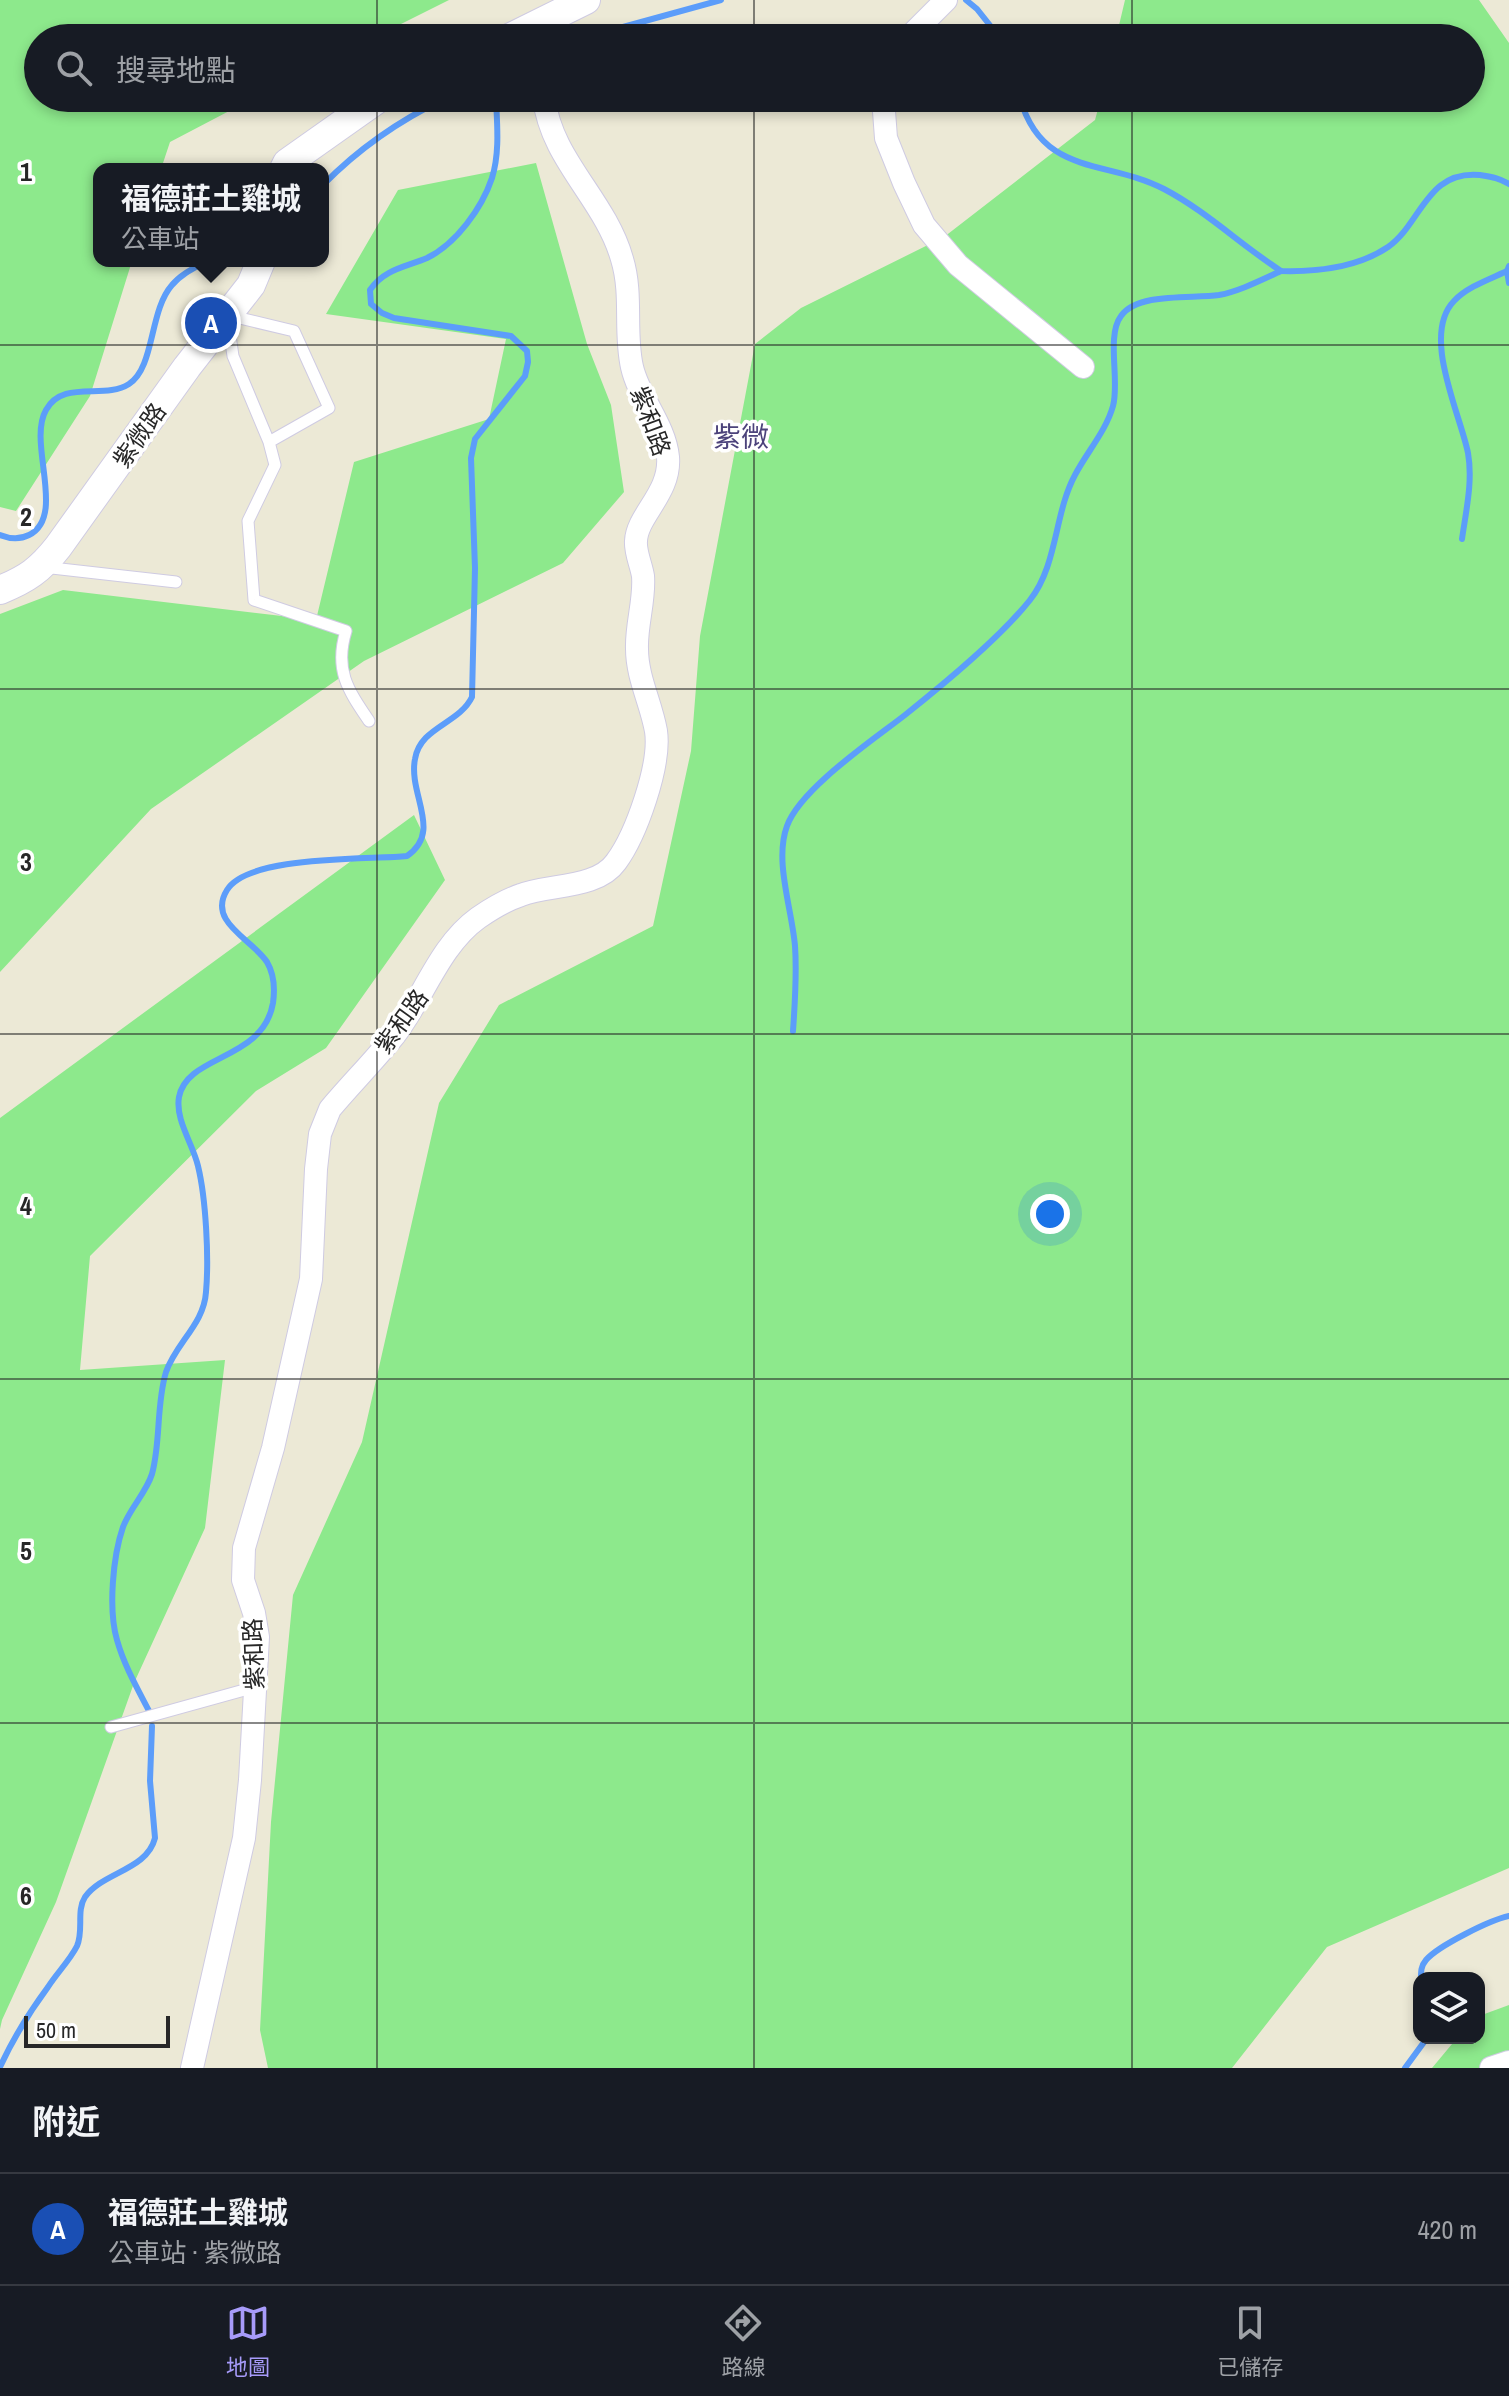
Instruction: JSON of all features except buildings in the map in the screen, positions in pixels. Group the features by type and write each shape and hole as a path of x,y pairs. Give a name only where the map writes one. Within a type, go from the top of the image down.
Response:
{"street":[{"path":"548,24 586,0"},
{"path":"921,24 946,0"},
{"path":"287,163 359,112"},
{"name":"紫和路","path":"192,2068 244,1838 258,1637 241,1568 273,1448 311,1279 316,1169 324,1120 330,1109 394,1036 460,934 476,920 519,895 592,879 609,870 617,860 640,810 655,764 656,734 639,671 637,649 643,576 636,537 664,485 668,454 632,368 628,283 614,234 588,189 559,149 546,112"},
{"path":"884,112 886,138 924,225 958,265 1083,367"},
{"name":"紫微路","path":"0,590 42,567 78,522 187,367 251,285 258,267"},
{"path":"1491,2068 1509,2062"}],"lane":[{"path":"269,442 329,408 294,331 227,315 233,356 269,442 275,465 248,521 254,600 346,631 339,658 349,693 369,721"},
{"path":"42,567 176,582"},
{"path":"111,1727 256,1687"}],"green space":[{"path":"0,0 449,0 401,24 24,24 24,112 227,112 170,142 163,163 93,163 93,267 130,267 90,396 16,511 0,507"},
{"path":"1125,0 1479,0 1509,43 1509,1868 1327,1947 1232,2068 268,2068 260,2030 271,1822 293,1595 362,1442 439,1103 499,1005 653,926 691,751 700,636 755,344 801,308 944,237 1095,120 1097,112 1485,112 1485,24 1119,24"},
{"path":"536,163 587,344 611,405 624,492 563,563 364,661 151,809 0,972 0,614 63,590 316,620 354,462 489,419 506,339 326,314 398,190"},
{"path":"414,815 445,880 326,1048 256,1091 90,1256 80,1370 225,1360 205,1528 134,1683 56,1902 0,2029 0,1118"},
{"path":"1509,2005 1509,2068 1432,2068 1452,2044 1485,2044 1485,2014"}],"waterway":[{"path":"634,24 721,0"},
{"path":"966,0 989,24"},
{"path":"329,179 381,136 420,112"},
{"path":"149,1711 117,1640 113,1583 123,1527 152,1474 166,1372 195,1324 206,1292 207,1246 201,1179 180,1114 179,1097 185,1083 196,1072 255,1036 266,1022 273,1003 273,977 267,962 234,929 223,912 222,901 227,890 239,879 258,870 283,865 407,856 417,846 424,824 414,772 418,748 432,732 458,714 472,697 475,568 471,458 475,439 525,376 527,351 511,336 394,318 371,304 370,290 389,273 438,252 475,213 495,168 496,112"},
{"path":"1026,112 1044,141 1060,154 1164,189 1194,207 1281,271 1336,267 1376,254 1400,237 1426,200 1448,181 1480,175 1509,184"},
{"path":"1509,266 1509,283"},
{"path":"0,535 22,538 40,526 46,496 41,441 41,424 46,410 63,395 108,390 129,384 143,365 165,296 179,278 197,267"},
{"path":"793,1031 795,946 782,854 783,840 794,812 839,766 971,660 1030,600 1046,571 1068,490 1113,406 1114,335 1121,316 1140,303 1219,295 1281,271"},
{"path":"1462,539 1470,474 1468,453 1446,375 1441,333 1445,316 1459,296 1507,271"},
{"path":"0,2067 29,2016 77,1946 85,1897 102,1882 143,1857 155,1838 150,1781 152,1726"},
{"path":"1422,1972 1424,1962 1441,1948 1509,1916"},
{"path":"1405,2068 1423,2044"}],"place":[{"name":"福德莊土雞城","path":"211,323"}],"district":[{"name":"紫微","path":"741,437"}]}
